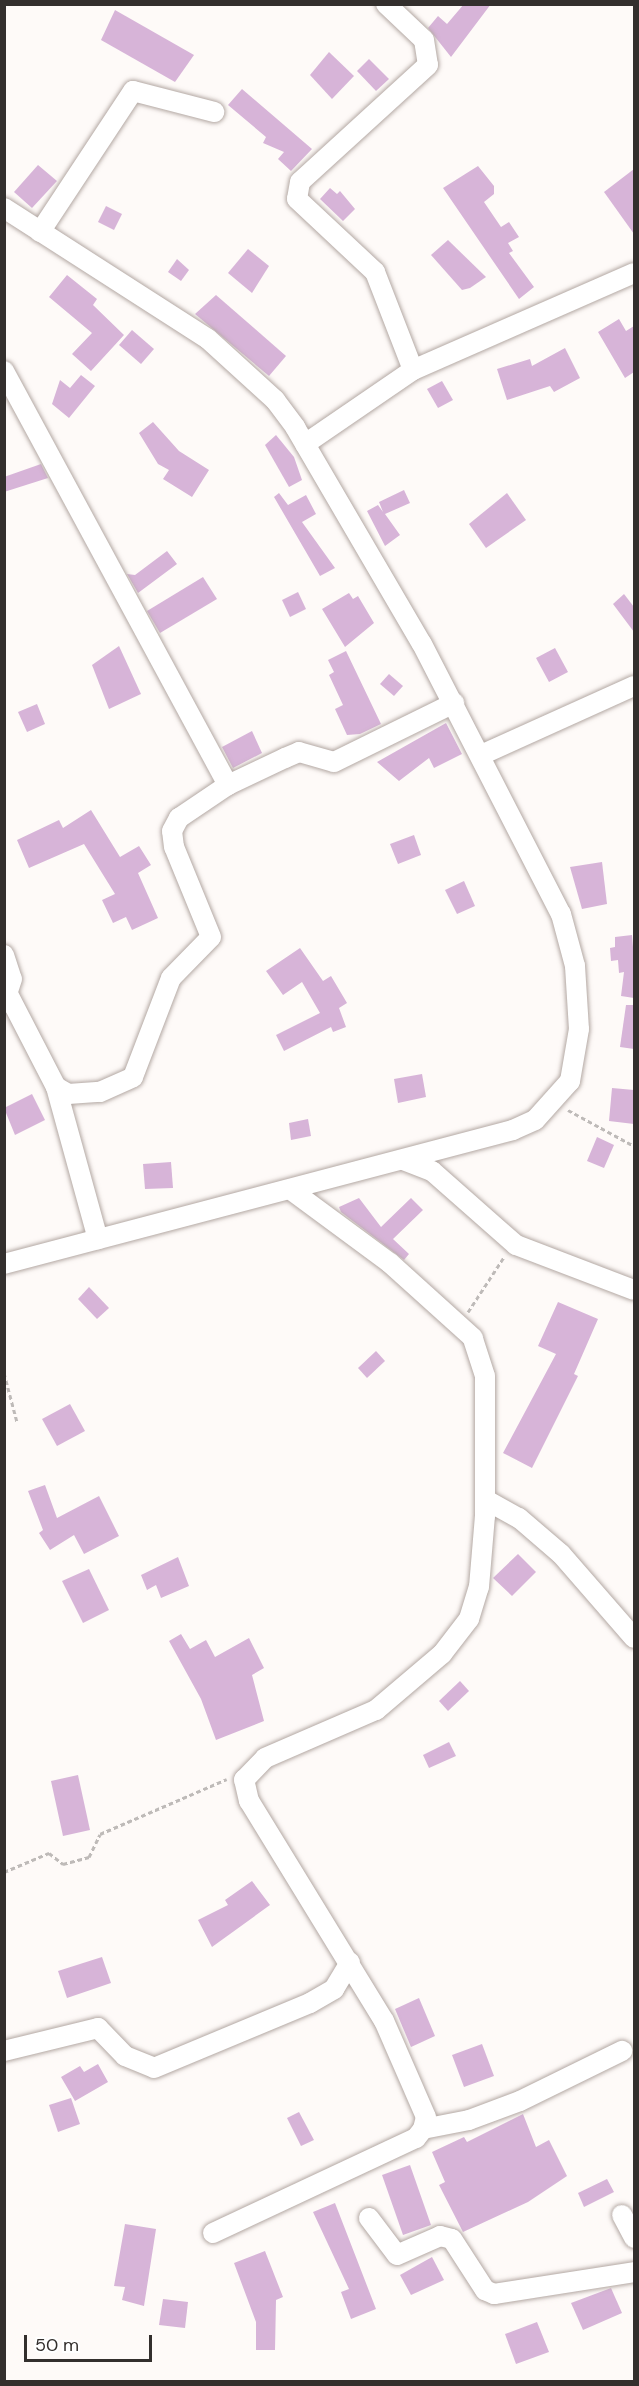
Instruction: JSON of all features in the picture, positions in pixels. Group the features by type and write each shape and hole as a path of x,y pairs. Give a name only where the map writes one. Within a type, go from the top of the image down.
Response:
{"street":[{"path":"386,4 424,40 428,65 300,182 297,199 375,272 412,370"},
{"path":"39,232 133,92 156,94 199,112 214,112"},
{"path":"4,208 226,353 275,400 305,444 481,755 571,942 578,992 576,1063 557,1101 513,1130 4,1264"},
{"path":"305,444 412,370 634,273"},
{"path":"4,371 228,785"},
{"path":"481,755 634,686"},
{"path":"56,1088 68,1094 100,1092 133,1077 171,978 212,937 174,847 173,825 228,785 299,752 334,762 454,704"},
{"path":"4,955 12,979 7,1000 56,1088 98,1239"},
{"path":"403,1160 432,1171 510,1240 561,1266 634,1290"},
{"path":"213,2233 416,2138 423,2128 426,2117 408,2075 351,1962 249,1801 244,1780 265,1758 376,1710 442,1654 469,1619 479,1587 486,1500 484,1368 478,1346 459,1323 291,1190"},
{"path":"486,1500 519,1518 561,1554 634,1638"},
{"path":"4,2051 98,2028 125,2056 154,2068 310,2003 334,1989 351,1962"},
{"path":"423,2128 469,2120 520,2101 622,2051"},
{"path":"622,2215 634,2238"},
{"path":"369,2218 397,2255 440,2236 452,2239 485,2290 494,2294 634,2272"}],"path":[{"path":"557,1101 634,1146"},
{"path":"459,1323 500,1266 510,1240"},
{"path":"4,1373 17,1422"},
{"path":"4,1872 49,1853 63,1864 89,1857 100,1834 221,1779 244,1780"}],"building":[{"path":"464,4 491,4 451,57 428,28 438,16 447,24"},
{"path":"115,10 194,55 175,82 101,40"},
{"path":"329,52 354,76 332,99 310,75"},
{"path":"369,59 389,79 376,91 357,71"},
{"path":"242,89 312,149 291,171 278,159 284,152 263,143 266,137 228,105"},
{"path":"38,165 57,181 32,208 14,192"},
{"path":"478,166 494,186 494,194 484,202 501,227 509,222 519,237 508,243 513,251 509,253 534,287 519,299 443,188"},
{"path":"634,169 634,234 604,192"},
{"path":"330,188 337,194 340,191 355,209 343,221 320,199"},
{"path":"106,206 122,214 114,230 98,222"},
{"path":"448,240 486,277 470,288 462,290 431,255"},
{"path":"248,249 269,266 252,293 228,273"},
{"path":"177,259 189,270 181,281 168,272"},
{"path":"67,275 97,299 93,305 124,335 91,371 72,354 92,333 49,297"},
{"path":"216,295 286,356 269,376 195,314"},
{"path":"619,319 626,331 634,326 634,372 625,378 598,332"},
{"path":"132,330 154,349 141,364 119,345"},
{"path":"565,348 580,378 554,392 550,386 507,400 497,369 530,359 532,366"},
{"path":"81,375 95,386 69,418 52,404 60,380 70,388"},
{"path":"442,381 453,400 438,408 427,389"},
{"path":"153,422 179,451 209,470 192,497 163,479 169,470 158,464 139,433"},
{"path":"276,435 294,457 302,480 289,487 265,445"},
{"path":"41,464 48,478 4,492 4,477"},
{"path":"404,490 410,503 385,514 400,535 385,546 367,511 378,505 383,512 379,502"},
{"path":"279,493 288,505 306,495 316,514 302,522 335,568 320,576 274,497"},
{"path":"507,493 526,520 486,548 469,524"},
{"path":"167,551 177,564 138,593 127,574 135,575"},
{"path":"203,577 217,599 160,633 147,611"},
{"path":"298,592 306,609 290,617 282,600"},
{"path":"349,593 353,599 358,596 374,623 345,647 322,609"},
{"path":"624,594 634,607 634,632 613,604"},
{"path":"119,646 141,694 109,709 92,665"},
{"path":"555,648 568,672 549,682 536,658"},
{"path":"346,651 381,724 360,734 347,735 335,709 343,705 329,675 334,672 328,660"},
{"path":"389,674 403,686 394,696 380,684"},
{"path":"37,704 45,724 27,732 18,712"},
{"path":"446,723 462,754 434,768 429,758 399,781 377,762"},
{"path":"252,731 262,753 233,768 222,747"},
{"path":"91,810 120,857 139,846 151,865 138,873 158,918 132,930 126,917 113,923 102,900 115,894 84,844 29,868 17,840 59,820 63,828"},
{"path":"414,835 421,855 398,864 390,844"},
{"path":"602,862 607,904 582,909 570,867"},
{"path":"464,881 475,906 457,914 445,890"},
{"path":"632,935 634,998 621,996 624,972 619,973 618,960 611,961 610,948 615,947 615,937"},
{"path":"300,948 323,981 331,976 347,1003 339,1008 346,1027 333,1032 331,1027 284,1051 276,1035 320,1013 302,982 283,995 266,971"},
{"path":"626,1005 634,1005 634,1049 620,1047"},
{"path":"422,1074 426,1097 398,1103 394,1079"},
{"path":"612,1088 634,1090 634,1124 609,1121"},
{"path":"32,1094 45,1120 15,1135 4,1108"},
{"path":"308,1119 311,1136 291,1140 289,1123"},
{"path":"597,1137 614,1145 604,1168 587,1161"},
{"path":"171,1162 173,1188 145,1189 143,1164"},
{"path":"359,1198 381,1227 411,1198 423,1210 393,1239 409,1254 404,1260 341,1212 339,1207"},
{"path":"89,1287 109,1308 97,1319 78,1299"},
{"path":"558,1302 598,1319 574,1374 578,1376 532,1468 503,1453 556,1354 538,1346"},
{"path":"376,1351 385,1361 367,1378 358,1368"},
{"path":"70,1404 85,1431 57,1446 42,1419"},
{"path":"45,1485 57,1518 99,1496 119,1536 84,1554 74,1535 50,1550 39,1533 43,1530 28,1491"},
{"path":"518,1554 536,1572 512,1596 493,1578"},
{"path":"178,1557 189,1586 161,1598 156,1585 147,1590 141,1575"},
{"path":"89,1569 109,1610 83,1623 62,1581"},
{"path":"181,1634 190,1649 206,1640 215,1657 249,1638 264,1668 252,1675 264,1721 216,1740 201,1699 169,1641"},
{"path":"460,1681 469,1691 448,1711 439,1701"},
{"path":"449,1742 456,1756 429,1768 423,1755"},
{"path":"78,1775 90,1830 63,1836 51,1781"},
{"path":"252,1881 270,1905 212,1947 198,1920 228,1905 225,1900"},
{"path":"102,1957 111,1983 67,1998 58,1971"},
{"path":"419,1998 435,2036 411,2047 395,2009"},
{"path":"482,2044 494,2076 464,2087 452,2055"},
{"path":"98,2064 108,2082 75,2101 61,2077 80,2066 84,2072"},
{"path":"71,2098 80,2124 58,2132 49,2105"},
{"path":"299,2112 314,2140 301,2146 287,2118"},
{"path":"523,2114 536,2147 549,2140 567,2176 528,2202 463,2232 439,2185 445,2182 432,2152 464,2137 467,2142"},
{"path":"410,2165 431,2225 403,2235 382,2175"},
{"path":"607,2179 614,2192 584,2207 578,2193"},
{"path":"335,2203 376,2309 351,2319 341,2292 349,2289 313,2212"},
{"path":"125,2224 156,2229 144,2306 122,2300 125,2287 114,2286"},
{"path":"265,2251 283,2297 276,2300 275,2350 256,2350 256,2322 234,2263"},
{"path":"432,2257 444,2280 411,2295 400,2275"},
{"path":"611,2288 622,2313 583,2330 571,2303"},
{"path":"163,2299 188,2302 185,2328 159,2325"},
{"path":"537,2322 549,2352 516,2364 505,2334"}]}
